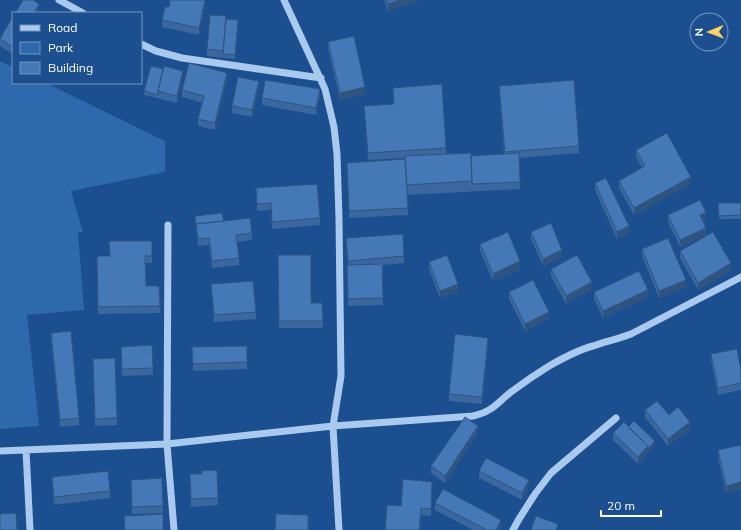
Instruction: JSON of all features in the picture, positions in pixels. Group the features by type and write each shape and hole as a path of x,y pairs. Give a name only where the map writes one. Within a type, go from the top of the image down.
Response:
{"street":[{"path":"59,0 81,12"},
{"path":"284,0 326,89 334,127 337,154 340,219 341,376 333,426 339,530"},
{"path":"142,44 156,51 182,58 321,78"},
{"path":"168,225 167,444 174,530"},
{"path":"0,451 167,444 333,426 483,414 497,406 526,381 550,366 594,345 616,340 631,334 741,277"},
{"path":"513,530 518,519 551,473 616,418"},
{"path":"26,450 30,530"}],"green space":[{"path":"0,61 12,67 12,84 48,84 165,141 165,172 71,191 83,232 78,232 84,310 27,315 39,426 0,429"}],"building":[{"path":"23,0 33,0 39,4 35,12 16,12"},
{"path":"170,0 205,0 199,28 162,20 165,7 169,7"},
{"path":"387,0 401,0 388,4"},
{"path":"210,15 226,16 223,51 207,49"},
{"path":"12,18 12,46 0,39"},
{"path":"226,19 238,20 235,55 223,54"},
{"path":"354,36 365,87 340,93 328,42"},
{"path":"189,63 227,73 215,123 198,119 204,96 182,90"},
{"path":"151,66 163,69 158,95 144,91"},
{"path":"164,66 183,71 177,96 158,91"},
{"path":"238,77 259,81 252,110 232,106"},
{"path":"265,80 320,89 316,108 262,98"},
{"path":"574,80 579,146 505,152 499,86"},
{"path":"442,84 446,148 368,153 364,106 394,104 393,88"},
{"path":"667,133 691,177 634,208 619,181 645,166 636,150"},
{"path":"471,153 472,181 407,185 405,156"},
{"path":"519,153 520,182 472,184 471,156"},
{"path":"405,159 408,208 349,211 347,163"},
{"path":"606,178 629,226 617,232 595,183"},
{"path":"317,184 320,218 272,222 271,203 257,204 256,188"},
{"path":"700,200 706,212 700,215 706,228 680,240 668,215"},
{"path":"718,203 741,203 741,215 719,216"},
{"path":"222,213 224,221 196,224 196,228 195,216"},
{"path":"250,218 252,233 236,235 239,258 212,261 209,238 198,239 196,224"},
{"path":"551,223 562,250 543,259 531,232"},
{"path":"508,232 520,261 493,274 480,244"},
{"path":"713,232 731,263 698,283 680,251"},
{"path":"403,234 404,256 348,261 346,238"},
{"path":"668,238 686,280 659,291 642,249"},
{"path":"109,241 152,241 152,256 145,256 146,286 159,286 160,306 98,307 97,256 110,256"},
{"path":"278,255 311,255 311,303 322,303 323,321 279,321"},
{"path":"447,255 458,284 440,291 429,262"},
{"path":"577,255 592,282 566,296 551,269"},
{"path":"382,264 383,298 348,299 347,265"},
{"path":"639,271 648,290 603,311 594,292"},
{"path":"533,280 549,312 525,324 509,292"},
{"path":"253,281 256,312 214,315 211,284"},
{"path":"71,331 79,418 60,420 51,333"},
{"path":"455,334 488,338 482,397 449,394"},
{"path":"152,345 153,368 122,369 121,347"},
{"path":"247,346 247,362 193,364 192,347"},
{"path":"737,349 741,370 741,383 718,388 711,354"},
{"path":"115,358 117,418 95,419 93,359"},
{"path":"657,401 669,415 678,407 690,422 668,439 645,410"},
{"path":"465,417 478,426 445,476 431,466"},
{"path":"634,421 655,441 648,449 648,446 628,427"},
{"path":"624,422 648,446 638,457 613,433"},
{"path":"741,445 741,482 726,486 718,450"},
{"path":"486,458 529,480 522,493 479,471"},
{"path":"217,470 218,498 191,499 190,474 202,474 201,471"},
{"path":"108,471 110,491 54,497 52,477"},
{"path":"162,478 163,506 132,507 131,480"},
{"path":"403,479 432,482 431,509 421,508 419,530 385,530 387,505 401,506"},
{"path":"443,489 501,520 496,530 487,530 435,503"},
{"path":"16,513 17,530 0,530 0,514"},
{"path":"163,514 163,530 125,530 124,516"},
{"path":"276,514 308,515 308,530 275,530"},
{"path":"536,516 558,524 556,530 531,530"}]}
